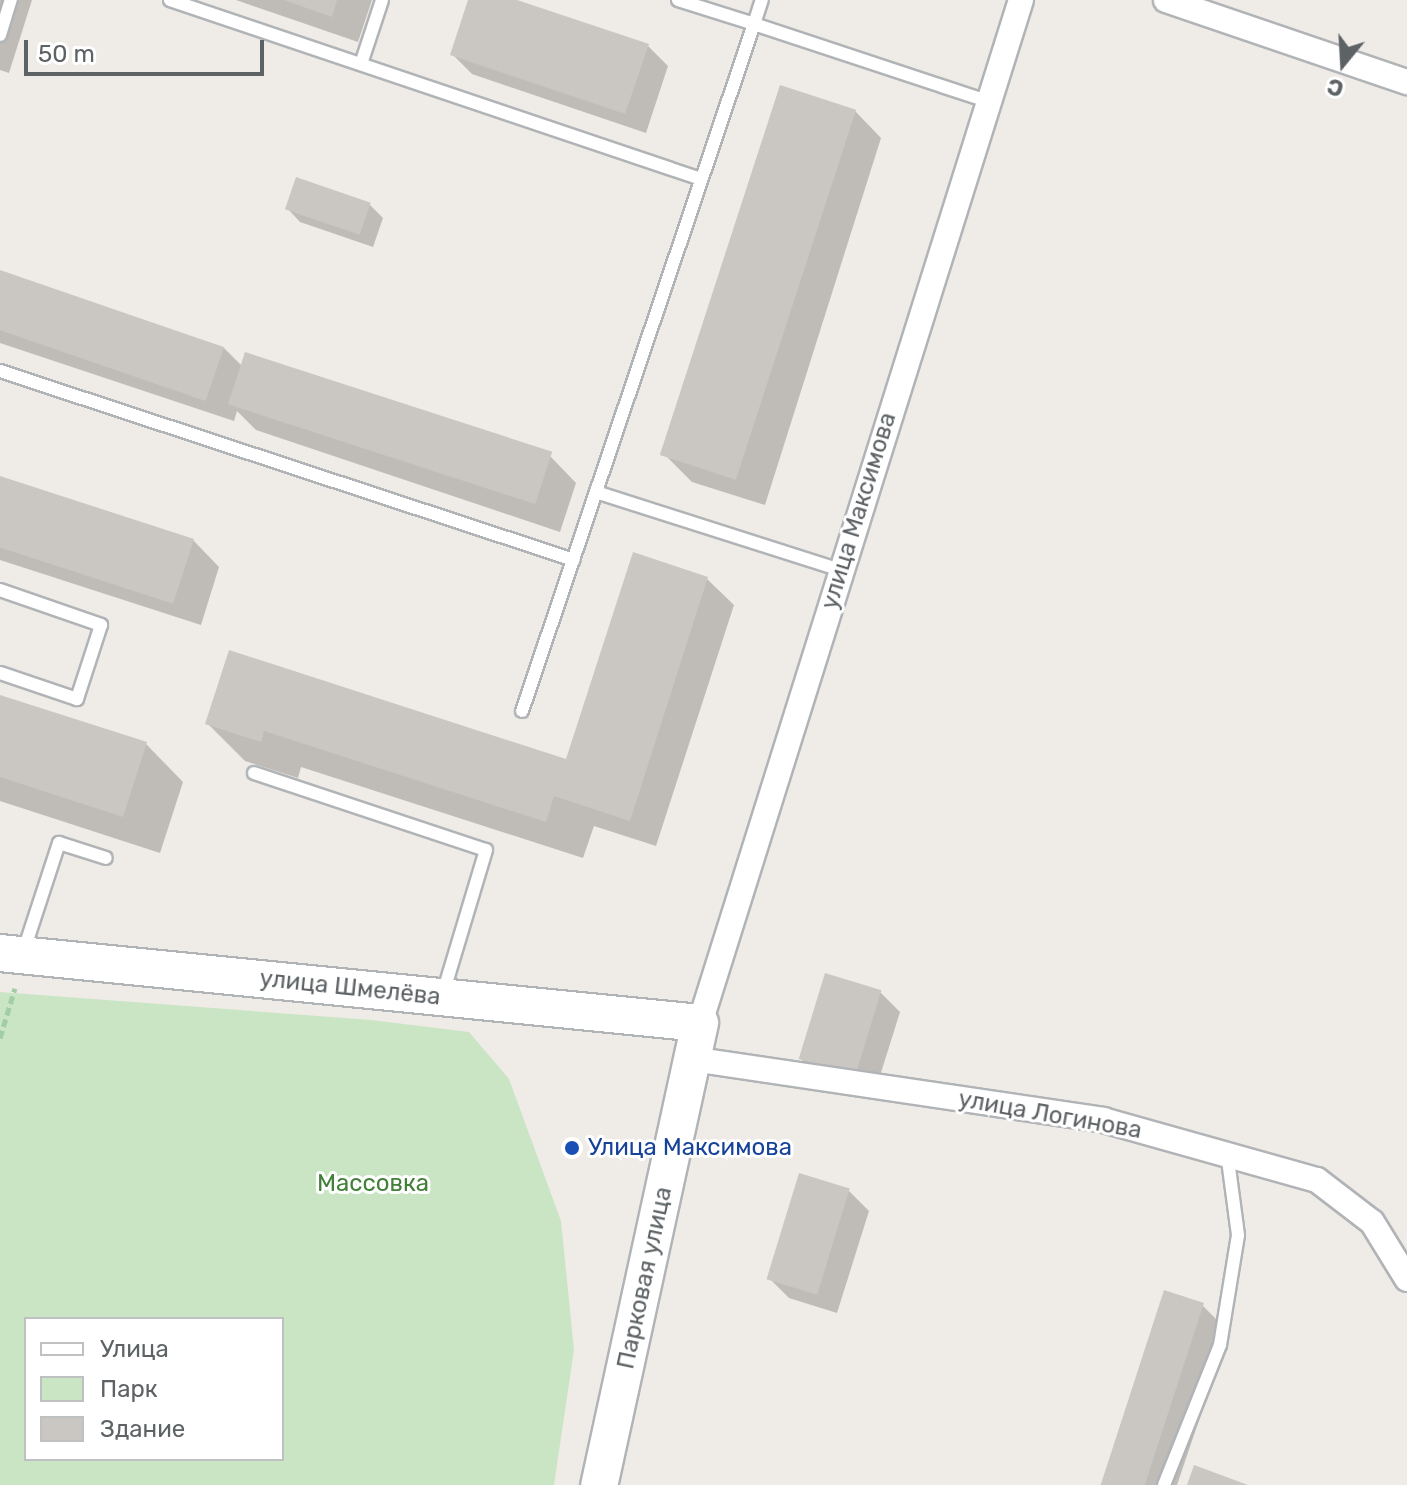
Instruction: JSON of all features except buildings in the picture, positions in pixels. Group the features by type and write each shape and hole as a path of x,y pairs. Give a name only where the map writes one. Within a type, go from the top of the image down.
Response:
{"main road":[{"name":"улица Шмелёва","path":"11,954 700,1023"},
{"name":"Парковая улица","path":"599,1485 700,1023"}],"street":[{"name":"улица Максимова","path":"700,1023 1021,0"},
{"path":"1166,0 1407,82"},
{"name":"улица Логинова","path":"692,1059 1103,1120 1317,1180 1372,1222 1407,1279"}],"lane":[{"path":"0,35 11,0"},
{"path":"170,0 701,179"},
{"path":"361,64 382,0"},
{"path":"678,0 987,101"},
{"path":"522,711 762,0"},
{"path":"0,371 574,560"},
{"path":"596,492 840,570"},
{"path":"0,590 101,625 77,699 0,673"},
{"path":"254,773 486,850 442,997"},
{"path":"11,954 59,843 106,858"},
{"path":"1164,1485 1220,1345 1238,1235 1227,1153"}],"path":[{"path":"0,1038 7,1024 11,954"}],"green space":[{"name":"Массовка","path":"0,992 371,1020 469,1032 509,1079 561,1221 574,1350 554,1485 0,1485"}],"place":[{"name":"Улица Максимова","path":"572,1148"}]}
